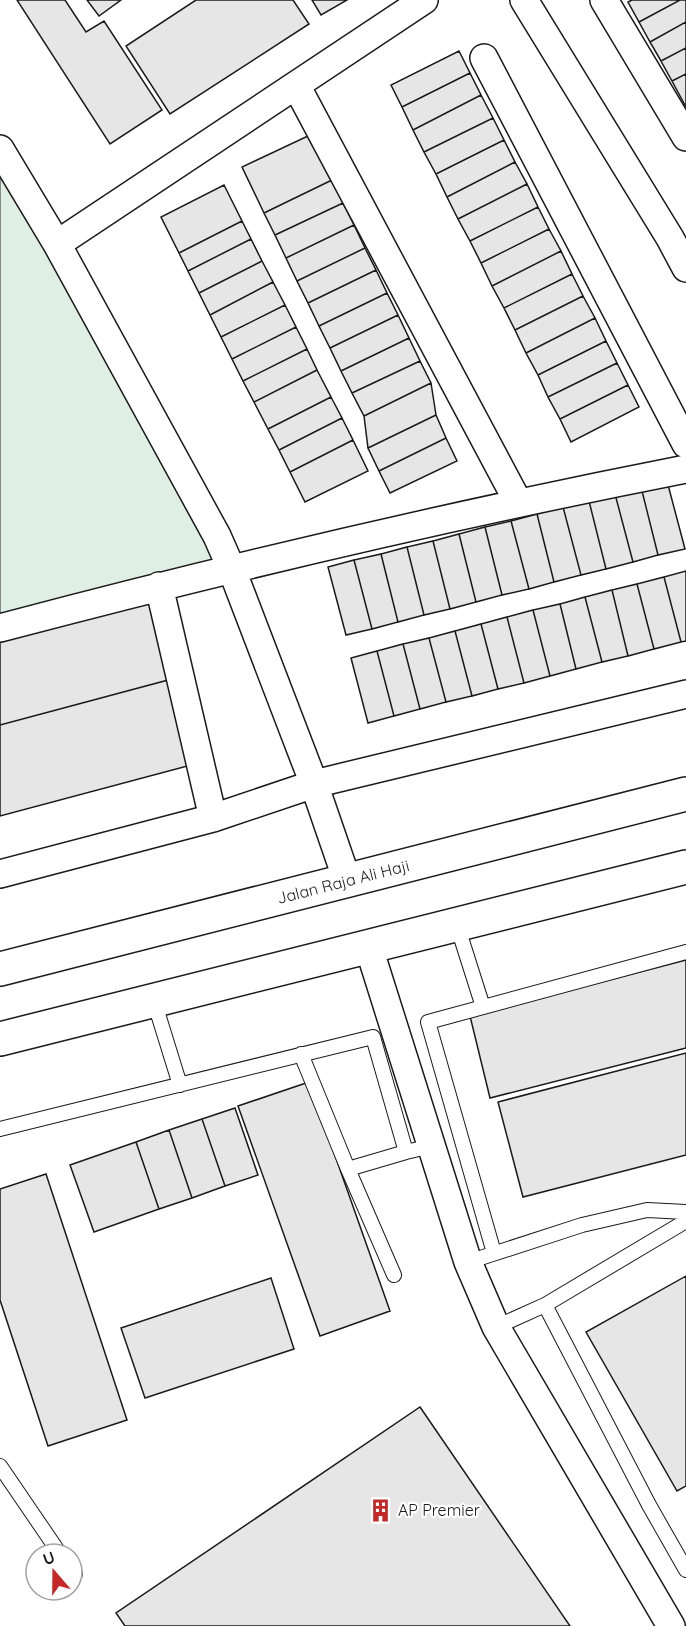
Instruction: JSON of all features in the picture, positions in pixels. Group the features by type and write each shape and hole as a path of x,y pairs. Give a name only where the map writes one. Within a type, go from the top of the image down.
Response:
{"main road":[{"name":"Jalan Raja Ali Haji","path":"0,969 686,794"},
{"path":"1,1035 154,1001 686,867"}],"street":[{"path":"57,244 424,0"},
{"path":"524,0 678,234 686,268"},
{"path":"604,0 686,137"},
{"path":"484,58 686,444"},
{"path":"296,85 518,502"},
{"path":"0,149 57,244 217,536 314,784 347,880"},
{"path":"0,628 159,586 518,502 686,469"},
{"path":"159,586 213,818"},
{"path":"0,874 213,818 314,784 686,694"},
{"path":"369,948 419,1149 496,1327 671,1626"}],"lane":[{"path":"457,925 483,1007"},
{"path":"494,1253 428,1022 686,952"},
{"path":"154,1001 180,1085"},
{"path":"0,1129 373,1037 419,1149 348,1169"},
{"path":"301,1054 394,1275"},
{"path":"468,1262 582,1225 647,1210 686,1212"},
{"path":"496,1327 544,1305 686,1221"},
{"path":"544,1305 649,1505 686,1570"},
{"path":"0,1466 52,1542"},
{"path":"681,1626 686,1623"}],"green space":[{"path":"0,164 225,565 0,624"}],"building":[{"path":"17,0 65,0 86,32 104,21 162,110 110,144"},
{"path":"87,0 121,0 99,16"},
{"path":"196,0 293,0 309,24 170,114 126,46"},
{"path":"312,0 347,0 321,15"},
{"path":"632,0 680,0 639,22 628,2"},
{"path":"680,0 686,0 686,22 650,42 639,22"},
{"path":"686,22 686,48 661,61 650,42"},
{"path":"686,48 686,74 672,81 661,61"},
{"path":"459,51 470,73 402,107 391,85"},
{"path":"470,73 481,95 413,130 402,107"},
{"path":"686,74 686,107 672,81"},
{"path":"481,95 493,118 424,152 413,130"},
{"path":"493,118 504,140 436,174 424,152"},
{"path":"310,135 332,180 264,213 242,167"},
{"path":"504,140 515,162 447,197 436,174"},
{"path":"515,162 527,184 458,219 447,197"},
{"path":"332,180 343,203 275,235 264,213"},
{"path":"527,184 538,207 470,241 458,219"},
{"path":"224,185 242,221 179,253 161,217"},
{"path":"343,203 354,225 286,258 275,235"},
{"path":"538,207 549,229 481,263 470,241"},
{"path":"242,221 251,239 188,271 179,253"},
{"path":"354,225 365,248 297,281 286,258"},
{"path":"549,229 561,251 492,286 481,263"},
{"path":"251,239 262,261 199,293 188,271"},
{"path":"365,248 376,270 308,303 297,281"},
{"path":"561,251 572,274 504,308 492,286"},
{"path":"262,261 273,282 210,315 199,293"},
{"path":"376,270 387,293 319,326 308,303"},
{"path":"572,274 583,296 515,330 504,308"},
{"path":"273,282 285,305 221,337 210,315"},
{"path":"387,293 398,315 330,348 319,326"},
{"path":"583,296 595,318 526,353 515,330"},
{"path":"285,305 296,327 232,359 221,337"},
{"path":"398,315 409,338 341,371 330,348"},
{"path":"595,318 606,341 538,375 526,353"},
{"path":"296,327 307,349 243,381 232,359"},
{"path":"409,338 420,361 352,393 341,371"},
{"path":"606,341 617,363 548,397 538,375"},
{"path":"307,349 317,370 254,402 243,381"},
{"path":"420,361 431,383 364,416 352,393"},
{"path":"617,363 628,385 560,419 548,397"},
{"path":"317,370 331,397 268,429 254,402"},
{"path":"431,383 436,415 368,448 364,416"},
{"path":"628,385 639,407 571,442 560,419"},
{"path":"331,397 342,418 279,450 268,429"},
{"path":"436,415 446,438 379,471 368,448"},
{"path":"342,418 353,440 290,472 279,450"},
{"path":"446,438 457,461 390,493 379,471"},
{"path":"353,440 368,471 305,502 290,472"},
{"path":"667,481 685,549 658,555 641,487"},
{"path":"641,487 658,555 633,562 615,494"},
{"path":"615,494 633,562 606,569 589,501"},
{"path":"589,501 606,569 581,575 563,507"},
{"path":"563,507 581,575 554,582 537,514"},
{"path":"537,514 554,582 529,589 511,521"},
{"path":"511,521 529,589 502,595 485,527"},
{"path":"485,527 502,595 476,602 459,534"},
{"path":"459,534 476,602 450,609 433,541"},
{"path":"433,541 450,609 424,615 407,547"},
{"path":"407,547 424,615 398,622 381,554"},
{"path":"381,554 398,622 372,629 354,560"},
{"path":"354,560 372,629 346,635 328,567"},
{"path":"686,571 686,641 681,642 664,577"},
{"path":"664,577 681,642 654,649 637,584"},
{"path":"637,584 654,649 628,656 612,590"},
{"path":"612,590 628,656 602,662 585,597"},
{"path":"150,593 172,679 0,725 0,633"},
{"path":"585,597 602,662 576,669 560,604"},
{"path":"560,604 576,669 550,676 533,610"},
{"path":"533,610 550,676 524,683 507,617"},
{"path":"507,617 524,683 498,689 481,624"},
{"path":"481,624 498,689 472,696 455,631"},
{"path":"455,631 472,696 446,702 429,638"},
{"path":"429,638 446,702 420,709 403,644"},
{"path":"403,644 420,709 394,716 377,651"},
{"path":"377,651 394,716 368,723 351,658"},
{"path":"172,679 195,764 0,816 0,725"},
{"path":"686,960 686,1048 490,1098 470,1016"},
{"path":"686,1053 686,1155 523,1197 498,1102"},
{"path":"309,1082 390,1311 320,1336 238,1106"},
{"path":"235,1108 258,1175 225,1186 202,1119"},
{"path":"202,1119 225,1186 192,1198 169,1130"},
{"path":"169,1130 192,1198 159,1209 136,1142"},
{"path":"136,1142 159,1209 94,1232 70,1165"},
{"path":"46,1174 127,1420 48,1446 0,1300 0,1189"},
{"path":"686,1276 686,1486 677,1491 586,1332"},
{"path":"271,1278 294,1349 145,1398 121,1328"},
{"name":"AP Premier","path":"420,1407 570,1626 125,1626 116,1613"}],"place":[{"name":"AP Premier","path":"380,1510"}]}
